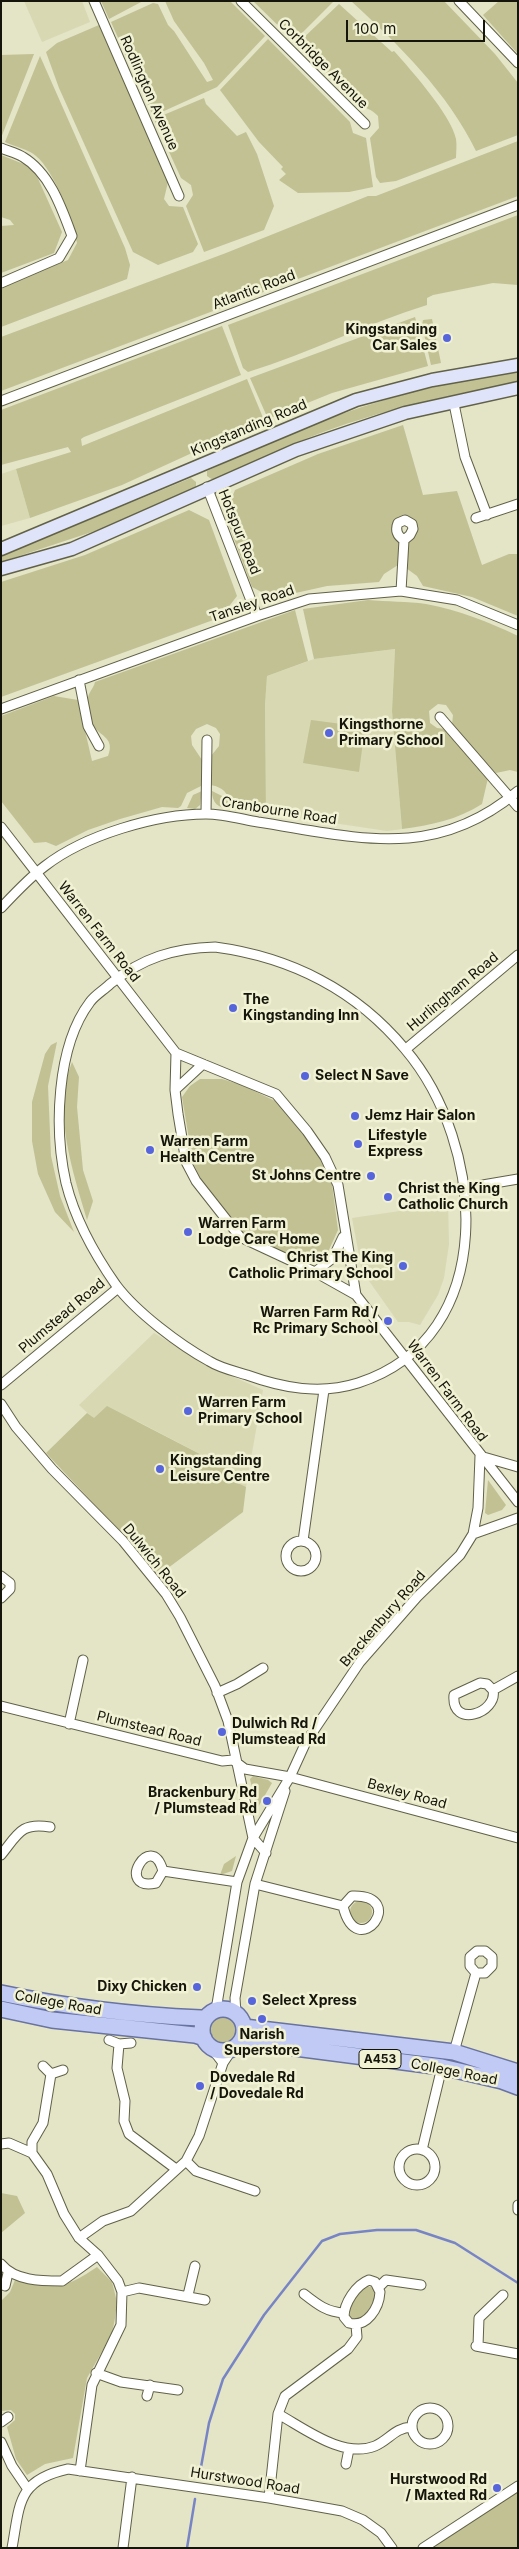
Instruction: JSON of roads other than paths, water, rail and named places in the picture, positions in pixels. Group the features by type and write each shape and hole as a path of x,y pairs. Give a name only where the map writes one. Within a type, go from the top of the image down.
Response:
{"main road":[{"name":"Kingstanding Road","path":"1,550 356,400 432,380 518,365"},
{"path":"1,569 72,549 207,487 296,450 396,416 518,388"},
{"path":"199,465 207,487"},
{"name":"College Road","path":"1,1993 56,2005 108,2012 200,2018 204,2021"},
{"name":"College Road","path":"1,2009 52,2020 195,2035 207,2042"},
{"path":"216,2010 228,2010 239,2033 221,2051 207,2042 204,2021 216,2010"},
{"name":"College Road","path":"239,2033 454,2052 518,2072"},
{"name":"College Road","path":"239,2033 442,2068 502,2081 518,2087"}],"street":[{"name":"Rodlington Avenue","path":"94,1 179,196"},
{"name":"Corbridge Avenue","path":"241,1 365,124"},
{"path":"459,1 518,63"},
{"path":"1,148 24,157 40,172 59,202 72,236 59,258 1,283"},
{"name":"Atlantic Road","path":"1,401 518,205"},
{"path":"454,404 465,457 486,515"},
{"name":"Hotspur Road","path":"207,487 257,616"},
{"path":"476,518 518,504"},
{"path":"401,591 404,540"},
{"name":"Tansley Road","path":"1,708 257,616 310,599 401,591 457,600 518,625"},
{"path":"79,680 88,726 99,746"},
{"path":"440,717 518,807"},
{"path":"206,740 206,814"},
{"name":"Cranbourne Road","path":"37,873 79,845 121,829 166,818 206,814 358,837 412,839 459,828 483,817 518,791"},
{"name":"Warren Farm Road","path":"1,827 176,1053 276,1094 293,1112 325,1157 338,1185 344,1235 356,1295"},
{"path":"1,908 37,873"},
{"path":"215,947 238,950 288,963 315,976 349,997 406,1049 436,1097 457,1148 465,1188 466,1217 461,1268 456,1288 435,1328 405,1358 384,1372 369,1379 324,1390 267,1383 211,1363 161,1329 118,1288 80,1222 67,1186 61,1157 59,1128 60,1092 66,1058 74,1034 90,1001 118,978 147,959 172,951 215,947"},
{"name":"Hurlingham Road","path":"406,1049 518,955"},
{"name":"Warren Farm Road","path":"176,1053 175,1090 186,1162 192,1175 206,1195 240,1236 316,1272 356,1295 480,1456 518,1502"},
{"path":"175,1090 203,1064"},
{"path":"465,1188 518,1179"},
{"path":"316,1272 333,1258 344,1235"},
{"name":"Plumstead Road","path":"1,1385 118,1288"},
{"path":"303,1541 324,1390"},
{"name":"Dulwich Road","path":"1,1404 16,1427 52,1469 123,1541 166,1594 192,1640 217,1693 228,1721 239,1764"},
{"path":"480,1456 518,1467"},
{"name":"Brackenbury Road","path":"216,2010 237,1882 253,1838 290,1777 306,1742 360,1662 417,1597 460,1555 473,1534 478,1508 480,1456"},
{"path":"473,1534 518,1518"},
{"path":"1,1576 10,1583 10,1590 1,1598"},
{"path":"68,1724 82,1660"},
{"path":"217,1693 237,1684 263,1668"},
{"path":"493,1690 518,1676"},
{"path":"480,1683 487,1684 493,1690 495,1696 489,1708 466,1715 456,1709 454,1695 459,1691 480,1683"},
{"name":"Plumstead Road","path":"1,1706 222,1761 233,1760 245,1769 290,1777"},
{"path":"239,1764 253,1838 266,1853"},
{"name":"Brackenbury Road","path":"239,2033 235,1998 255,1884 290,1777"},
{"name":"Bexley Road","path":"290,1777 518,1838"},
{"path":"1,1855 27,1826 36,1824 50,1827"},
{"path":"164,1871 237,1882"},
{"path":"255,1884 343,1906"},
{"path":"352,1896 363,1896 373,1900 379,1909 378,1919 374,1926 364,1930 354,1928 346,1919 343,1906 352,1896"},
{"path":"454,2052 476,1973"},
{"path":"79,2238 103,2221 130,2211 186,2162 199,2136 224,2063 239,2033"},
{"path":"109,2040 119,2044 132,2043"},
{"path":"207,2042 224,2063"},
{"path":"119,2044 117,2068 125,2101 124,2121 129,2134 176,2170"},
{"path":"43,2066 51,2074"},
{"path":"422,2150 442,2068"},
{"path":"51,2074 63,2070"},
{"path":"32,2153 32,2142 43,2123 51,2074"},
{"path":"1,2144 9,2143 32,2153 48,2174 64,2214 79,2238 98,2255 118,2281 122,2292 121,2325 96,2373 92,2385 80,2471"},
{"path":"416,2149 422,2150 432,2157 433,2175 424,2183 412,2184 403,2178 400,2162 406,2153 416,2149"},
{"path":"186,2162 196,2171 255,2191"},
{"path":"518,2205 518,2210"},
{"path":"1,2264 8,2273 24,2278 62,2281 98,2255"},
{"path":"188,2295 194,2266"},
{"path":"5,2286 8,2273"},
{"path":"270,2498 278,2414 285,2396 321,2364 338,2359 354,2342 358,2332 356,2325 345,2320 344,2312 347,2302 362,2284 373,2280 379,2287 380,2295 374,2312 356,2325"},
{"path":"379,2287 386,2280 421,2285"},
{"path":"122,2292 139,2288 188,2295 205,2300"},
{"path":"304,2294 322,2308 332,2312 344,2312"},
{"path":"503,2295 479,2318 477,2346 518,2354"},
{"path":"96,2373 121,2382 178,2390"},
{"path":"147,2396 150,2385"},
{"path":"430,2408 442,2412 447,2420 448,2428 444,2438 430,2444 416,2439 411,2427 416,2414 430,2408"},
{"path":"278,2414 331,2443 349,2449 374,2446 400,2428 411,2427"},
{"path":"1,2442 12,2466 27,2488 19,2505 12,2548"},
{"path":"346,2464 349,2449"},
{"name":"Hurstwood Road","path":"27,2488 56,2472 68,2469 270,2498 342,2511 363,2520 381,2533 392,2548"},
{"path":"123,2548 132,2478"},
{"path":"423,2548 518,2486"}],"waterway":[{"path":"199,2478 209,2423 223,2379 264,2315 322,2241 340,2234 377,2230 416,2230 455,2243 518,2283"},
{"path":"187,2548 195,2499"}],"place":[{"name":"Kingstanding Car Sales","path":"447,338"},
{"name":"Kingsthorne Primary School","path":"329,733"},
{"name":"The Kingstanding Inn","path":"233,1008"},
{"name":"Select N Save","path":"305,1076"},
{"name":"Jemz Hair Salon","path":"355,1116"},
{"name":"Lifestyle Express","path":"358,1144"},
{"name":"Warren Farm Health Centre","path":"150,1150"},
{"name":"St Johns Centre","path":"371,1176"},
{"name":"Christ the King Catholic Church","path":"388,1197"},
{"name":"Warren Farm Lodge Care Home","path":"188,1232"},
{"name":"Christ The King Catholic Primary School","path":"403,1266"},
{"name":"Warren Farm Rd / Rc Primary School","path":"388,1321"},
{"name":"Warren Farm Primary School","path":"188,1411"},
{"name":"Kingstanding Leisure Centre","path":"160,1469"},
{"name":"Dulwich Rd / Plumstead Rd","path":"222,1732"},
{"name":"Brackenbury Rd / Plumstead Rd","path":"267,1801"},
{"name":"Dixy Chicken","path":"197,1987"},
{"name":"Select Xpress","path":"252,2001"},
{"name":"Narish Superstore","path":"262,2019"},
{"name":"Dovedale Rd / Dovedale Rd","path":"200,2086"},
{"name":"Hurstwood Rd / Maxted Rd","path":"497,2488"}]}
